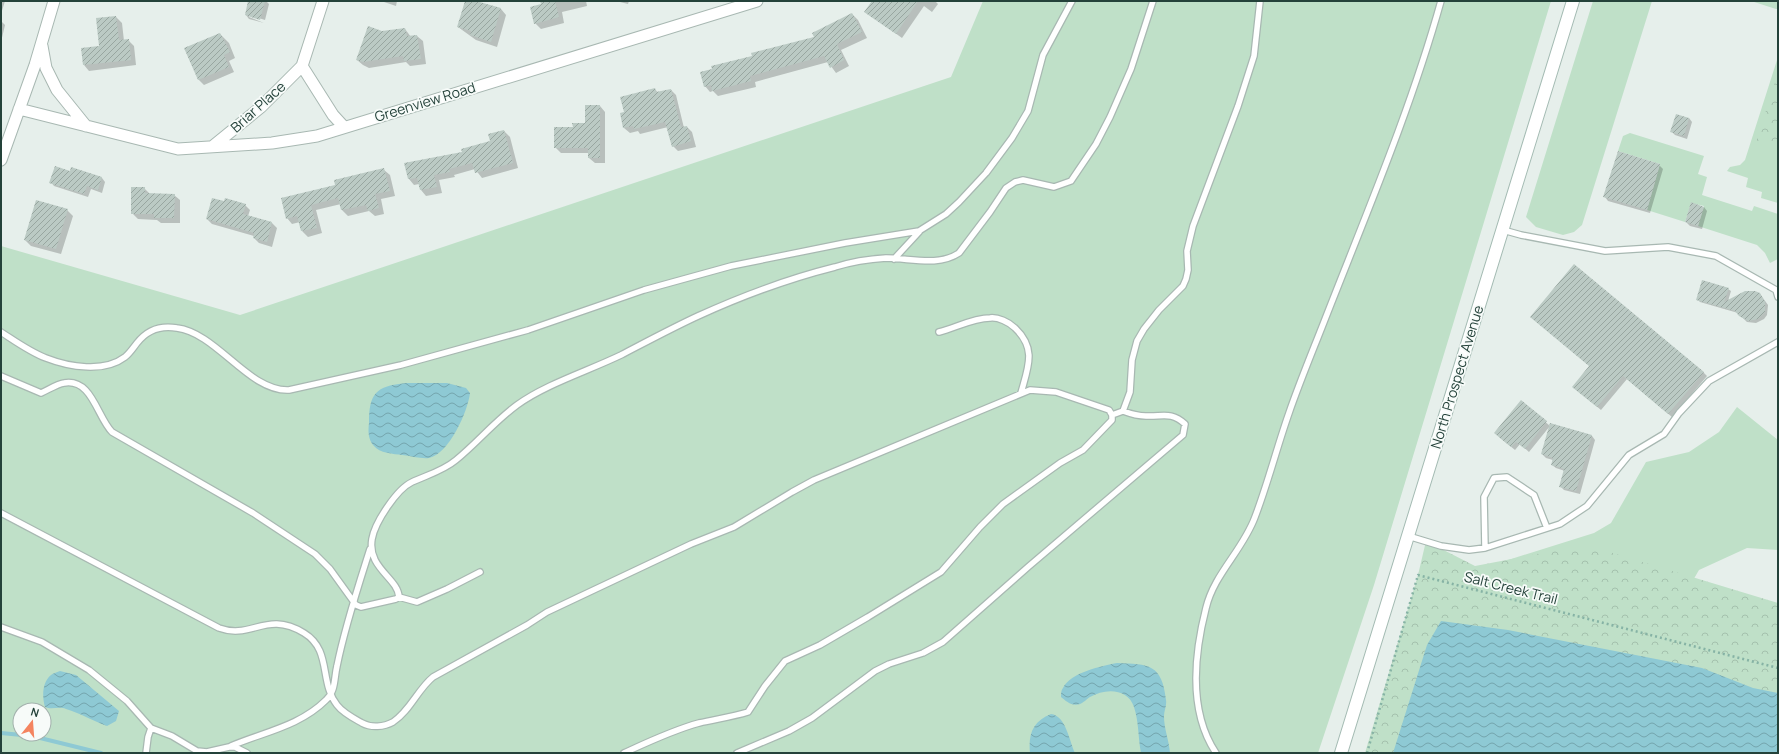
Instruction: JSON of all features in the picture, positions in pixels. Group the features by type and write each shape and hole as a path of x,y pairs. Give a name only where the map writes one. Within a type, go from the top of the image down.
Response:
{"main road":[{"name":"North Prospect Avenue","path":"1341,753 1573,1"}],"street":[{"path":"1,160 54,1"},
{"name":"Briar Place","path":"213,146 261,107 302,66 322,1"},
{"name":"Greenview Road","path":"19,109 178,149 272,143 317,136 757,1"},
{"path":"41,42 46,68 57,90 86,126"},
{"path":"302,66 333,115 344,127"}],"lane":[{"path":"894,258 919,231 946,214 960,202 986,173 1012,138 1028,111 1043,55 1072,1"},
{"path":"1,627 42,642 89,670 126,701 151,728 172,736 197,751 207,752 229,747 290,724 317,708 328,699 334,688 336,668 344,634 371,546 372,537 378,523 401,490 411,482 430,475 455,461 496,422 518,404 696,317 740,298 806,274 837,266 872,259 894,258 941,260 954,256 959,253 1006,188 1015,182 1023,180 1054,187 1071,181 1096,144 1110,117 1131,69 1153,1"},
{"path":"1123,411 1130,392 1132,360 1137,341 1144,329 1159,310 1183,286 1186,279 1188,270 1187,251 1193,226 1238,106 1254,56 1260,1"},
{"path":"1216,753 1208,741 1200,713 1195,673 1201,633 1210,595 1235,552 1243,542 1254,519 1289,414 1394,141 1429,44 1441,1"},
{"path":"1502,230 1605,251 1668,247 1716,256 1776,290 1778,298"},
{"path":"1,332 46,358 67,364 97,367 108,366 125,357 150,330 167,327 186,329 212,344 262,383 280,390 289,390 401,365 528,330 644,290 731,266 845,243 919,231"},
{"path":"939,332 989,318 1004,321 1013,326 1026,339 1028,347 1028,369 1020,393"},
{"path":"1408,536 1454,549 1469,550 1485,548 1560,524 1587,506 1629,455 1664,434 1679,413 1709,381 1778,342"},
{"path":"1,376 41,393 63,383 82,387 88,392 102,420 112,432 254,513 315,554 330,569 354,603 361,607 399,597 417,602 480,572"},
{"path":"1,513 219,628 235,632 273,623 299,630 313,640 320,649 331,694 337,705 352,718 374,727 385,725 394,721 411,705 424,684 433,676 558,607 691,544 734,527 802,486 1030,390 1056,392 1109,410 1112,420 1083,450 1060,463 1003,504 941,572 868,618 820,645 785,661 765,686 748,712 727,719 699,723 624,753"},
{"path":"737,753 789,731 812,718 874,671 889,664 923,653 943,642 1028,567 1184,435 1185,424 1181,420 1172,416 1163,414 1146,416 1134,415 1123,411 1112,416"},
{"path":"1485,548 1484,497 1494,478 1508,477 1534,495 1547,528"},
{"path":"371,546 375,560 399,592 399,597"},
{"path":"146,753 151,728"},
{"path":"229,747 235,747 247,753"}],"path":[{"name":"Salt Creek Trail","path":"1367,753 1418,575 1778,668"}],"green space":[{"path":"983,1 1551,1 1374,585 1318,753 1,753 1,246 240,315 951,77"},
{"path":"1593,1 1652,1 1582,225 1574,232 1563,235 1536,227 1526,217"},
{"path":"1751,1 1778,1 1778,9 1776,9"},
{"path":"1778,57 1778,203 1761,198 1762,192 1746,187 1748,178 1727,171 1730,167 1740,165 1745,160"},
{"path":"1778,72 1778,149 1756,142"},
{"path":"1630,133 1704,156 1698,174 1707,177 1702,195 1752,211 1754,206 1778,214 1778,259 1770,263 1765,253 1757,245 1698,226 1704,206 1691,203 1685,222 1647,210 1660,164 1618,151 1623,136"},
{"path":"1737,407 1778,440 1778,550 1747,548 1699,570 1692,582 1508,560 1594,533 1611,523 1646,462 1689,452 1719,432"},
{"path":"1426,541 1475,566 1568,548 1603,550 1778,603 1778,753 1365,753 1418,575"}],"water":[{"path":"406,383 447,383 466,388 470,393 466,410 456,431 444,449 429,458 419,458 383,452 372,444 369,435 370,405 376,393 387,386"},
{"path":"1441,621 1508,630 1702,668 1753,688 1778,693 1778,753 1393,753 1427,645"},
{"path":"1117,663 1138,664 1152,668 1161,679 1166,700 1164,721 1170,753 1141,753 1137,718 1134,707 1127,696 1121,693 1109,691 1102,692 1077,705 1069,703 1061,697 1062,689 1067,682 1073,678 1087,671"},
{"path":"60,671 76,675 119,711 116,721 107,726 63,708 52,708 52,702 44,702 44,686 52,674"},
{"path":"1051,714 1060,719 1064,724 1075,753 1030,753 1030,740 1033,729 1040,720"}],"building":[{"path":"248,1 265,1 260,20 245,15"},
{"path":"465,1 476,1 501,8 491,42 470,35 471,31 457,27"},
{"path":"540,1 555,1 559,17 534,24 530,7 541,4"},
{"path":"872,1 918,1 896,34 864,12"},
{"path":"852,13 862,32 837,44 844,60 830,68 824,56 750,76 751,81 712,91 711,85 704,87 700,72 712,69 711,66 752,56 751,53 814,37 812,33"},
{"path":"116,16 119,40 129,39 131,60 83,65 81,48 99,46 96,18"},
{"path":"368,26 382,31 405,28 407,36 417,35 421,59 404,61 403,56 363,62 356,60"},
{"path":"220,33 230,52 224,55 229,67 198,80 184,48"},
{"path":"655,88 656,92 671,89 681,127 687,126 691,141 672,147 665,122 634,129 633,126 623,128 620,113 624,112 620,97"},
{"path":"585,105 600,105 600,158 588,158 588,148 554,148 554,127 573,127 572,123 585,123"},
{"path":"1676,114 1689,118 1684,136 1670,132"},
{"path":"504,130 513,163 475,173 472,163 449,169 450,172 434,175 437,187 420,190 417,178 408,179 404,163 462,152 461,149 490,141 488,134"},
{"path":"1618,151 1660,164 1647,210 1603,197"},
{"path":"55,166 70,171 71,167 102,177 98,190 87,186 84,194 49,183"},
{"path":"384,168 390,191 375,194 379,208 368,211 366,205 341,210 338,198 311,205 317,228 301,231 297,216 286,219 281,198 335,185 334,180"},
{"path":"131,187 145,187 145,193 175,194 174,218 154,218 154,214 131,214"},
{"path":"212,198 224,201 225,198 246,204 243,214 272,222 267,242 253,238 254,233 206,219"},
{"path":"36,200 68,209 56,249 24,240"},
{"path":"1691,202 1704,207 1698,226 1685,222"},
{"path":"1574,264 1704,372 1668,414 1623,376 1597,407 1572,387 1589,366 1530,317"},
{"path":"1702,280 1729,288 1724,302 1745,291 1755,291 1760,293 1765,302 1765,312 1758,319 1748,321 1739,316 1735,311 1696,300"},
{"path":"1521,400 1547,421 1525,449 1516,442 1511,447 1494,433"},
{"path":"1550,423 1592,435 1576,491 1559,487 1564,469 1551,465 1553,458 1541,454"}],"waterway":[{"path":"1,733 32,736 101,753"}]}
